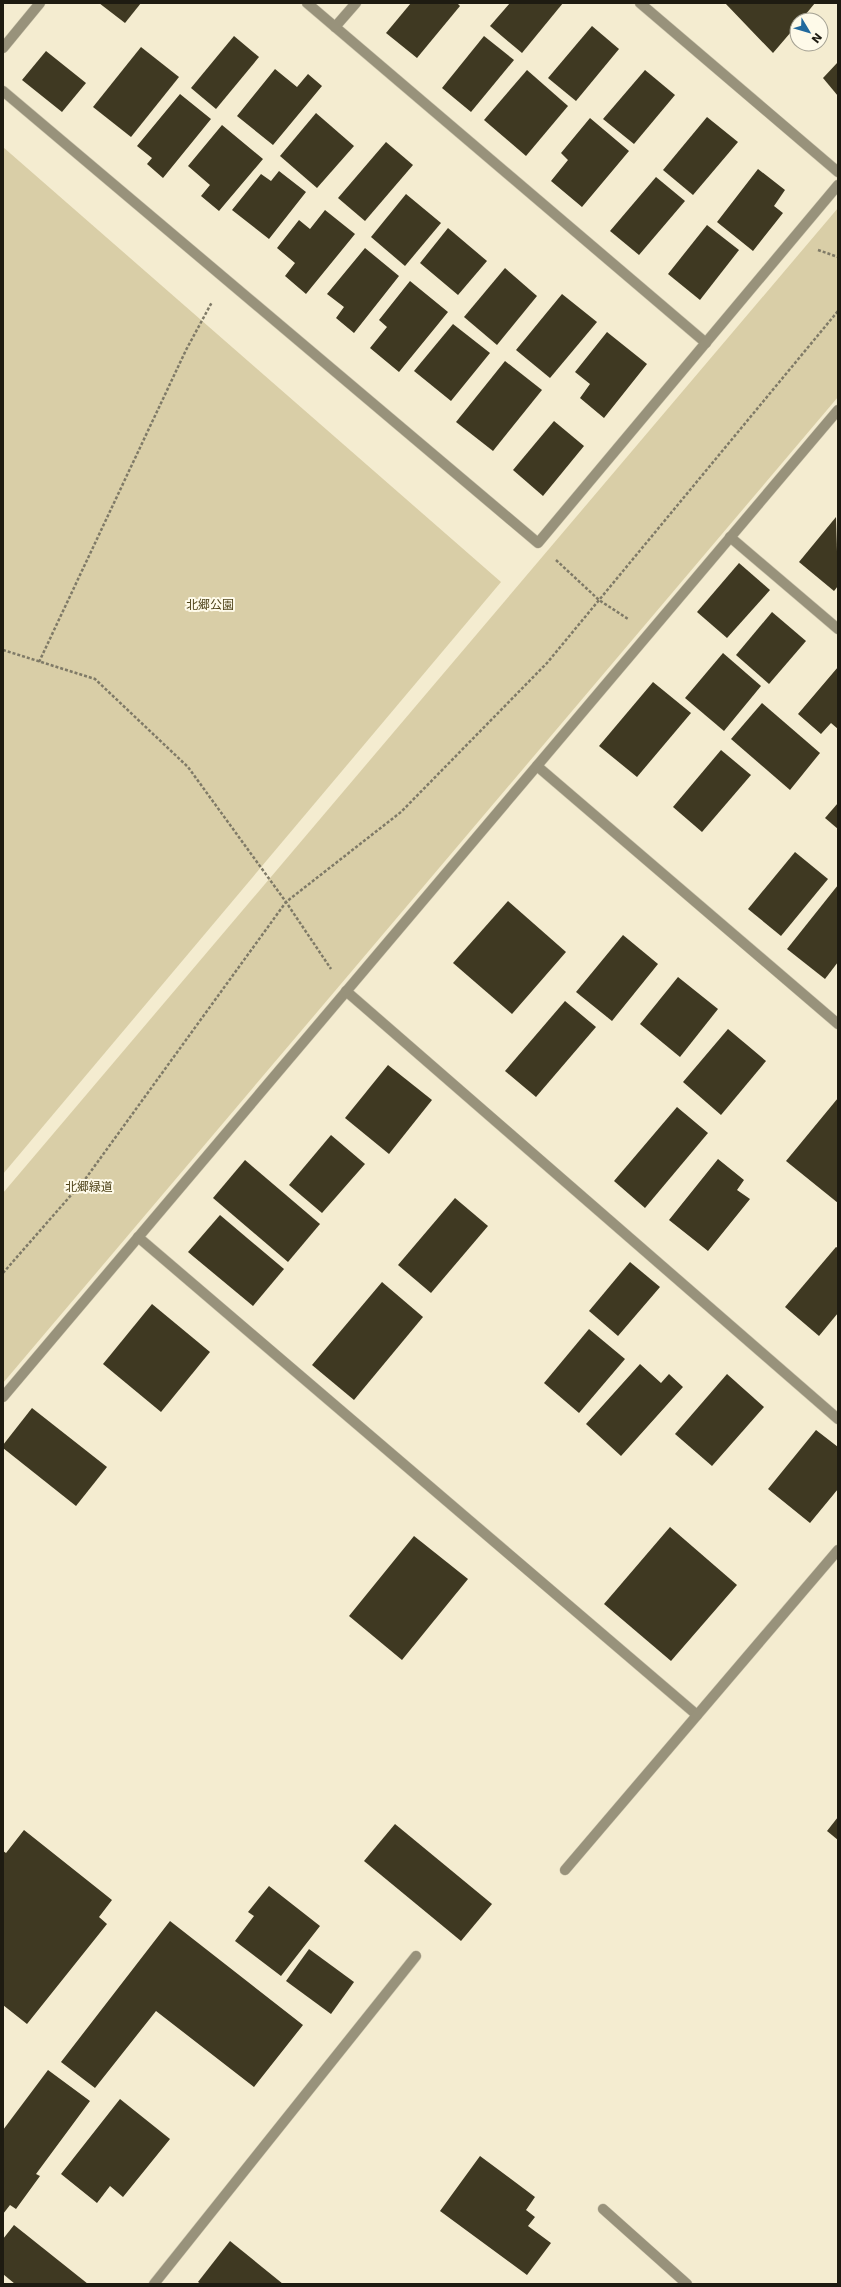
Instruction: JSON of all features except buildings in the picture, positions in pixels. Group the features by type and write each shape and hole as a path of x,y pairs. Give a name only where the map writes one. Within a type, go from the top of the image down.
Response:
{"street":[{"path":"3,48 40,3"},
{"path":"307,3 706,343"},
{"path":"335,27 356,3"},
{"path":"640,3 838,172"},
{"path":"3,91 538,543 838,185"},
{"path":"3,1397 838,410"},
{"path":"730,537 838,629"},
{"path":"538,766 838,1024"},
{"path":"346,991 838,1419"},
{"path":"138,1237 697,1715"},
{"path":"565,1870 838,1550"},
{"path":"154,2284 416,1956"},
{"path":"603,2209 687,2284"}],"path":[{"path":"39,662 186,350 225,278"},
{"path":"3,1273 86,1178 286,902 401,812 547,662 838,311"},
{"path":"538,543 599,600 650,634"},
{"path":"3,650 95,679 188,767 286,902 346,991"}],"green space":[{"name":"北郷公園","path":"3,147 501,582 3,1174"},
{"name":"北郷緑道","path":"838,208 838,397 3,1383 3,1193"}]}
